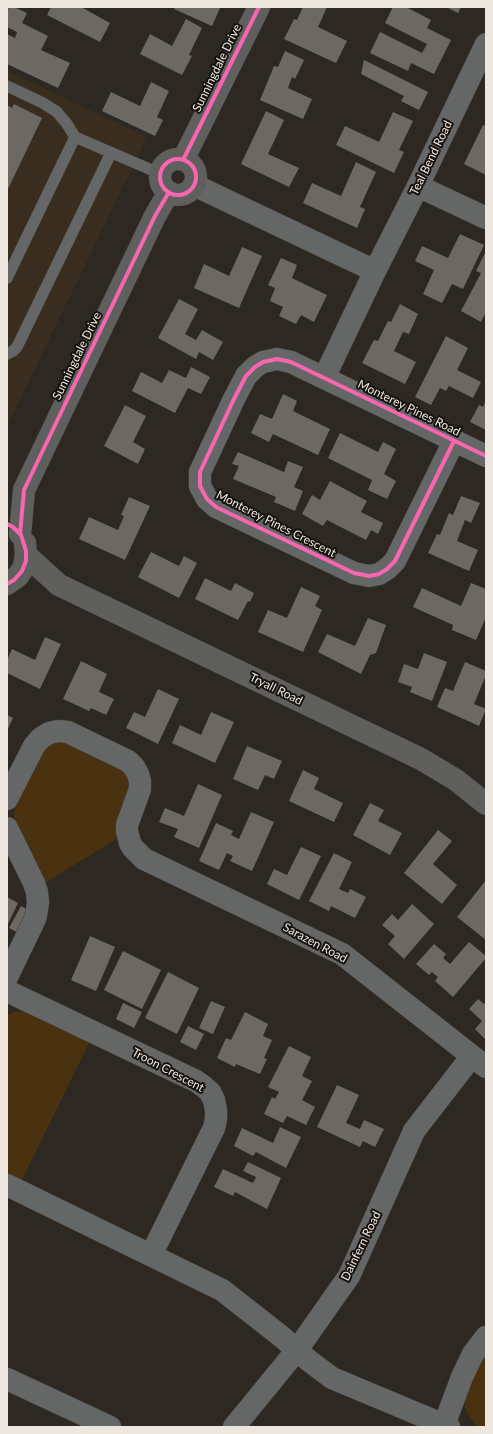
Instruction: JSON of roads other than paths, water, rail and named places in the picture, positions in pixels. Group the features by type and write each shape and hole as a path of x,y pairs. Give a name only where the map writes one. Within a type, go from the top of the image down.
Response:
{"street":[{"name":"Sunningdale Drive","path":"184,160 259,7"},
{"name":"Teal Bend Road","path":"375,271 418,186 486,44"},
{"path":"176,159 189,162 195,173 196,179 190,191 183,194 176,194 165,183 163,167 176,159"},
{"name":"Sunningdale Drive","path":"13,529 24,490 152,223 165,183"},
{"path":"194,185 375,271 324,378"},
{"path":"418,186 486,218"},
{"name":"Monterey Pines Crescent","path":"324,378 291,362 277,359 263,362 255,367 246,376 200,472 200,486 206,499 216,507 237,518 354,573 369,576 380,574 395,561 454,441"},
{"name":"Monterey Pines Road","path":"324,378 486,456"},
{"name":"Sunningdale Drive","path":"7,505 24,490"},
{"path":"8,584 22,571 26,562 25,544 13,529"},
{"name":"Tryall Road","path":"26,555 59,585 421,759 456,780 486,804"},
{"name":"Tryall Road","path":"8,584 59,585"},
{"name":"Sarazen Road","path":"7,799 34,746 41,738 49,733 58,731 68,732 128,761 134,767 140,781 140,789 127,824 130,843 137,853 144,859 342,954 479,1062"},
{"path":"7,828 37,892 37,910 7,977"},
{"name":"Troon Crescent","path":"7,991 196,1081 210,1092 214,1100 216,1110 214,1128 151,1255"},
{"name":"Dainfern Road","path":"234,1427 297,1350 349,1276 414,1131 479,1062"},
{"path":"7,1185 222,1290 332,1378 447,1426 462,1377 473,1354 486,1337"},
{"path":"7,1379 110,1427"}],"lane":[{"path":"7,86 43,103 57,112 67,124 74,137 111,153 165,183"},
{"path":"7,278 74,137"},
{"path":"7,354 17,348 111,153"}]}
